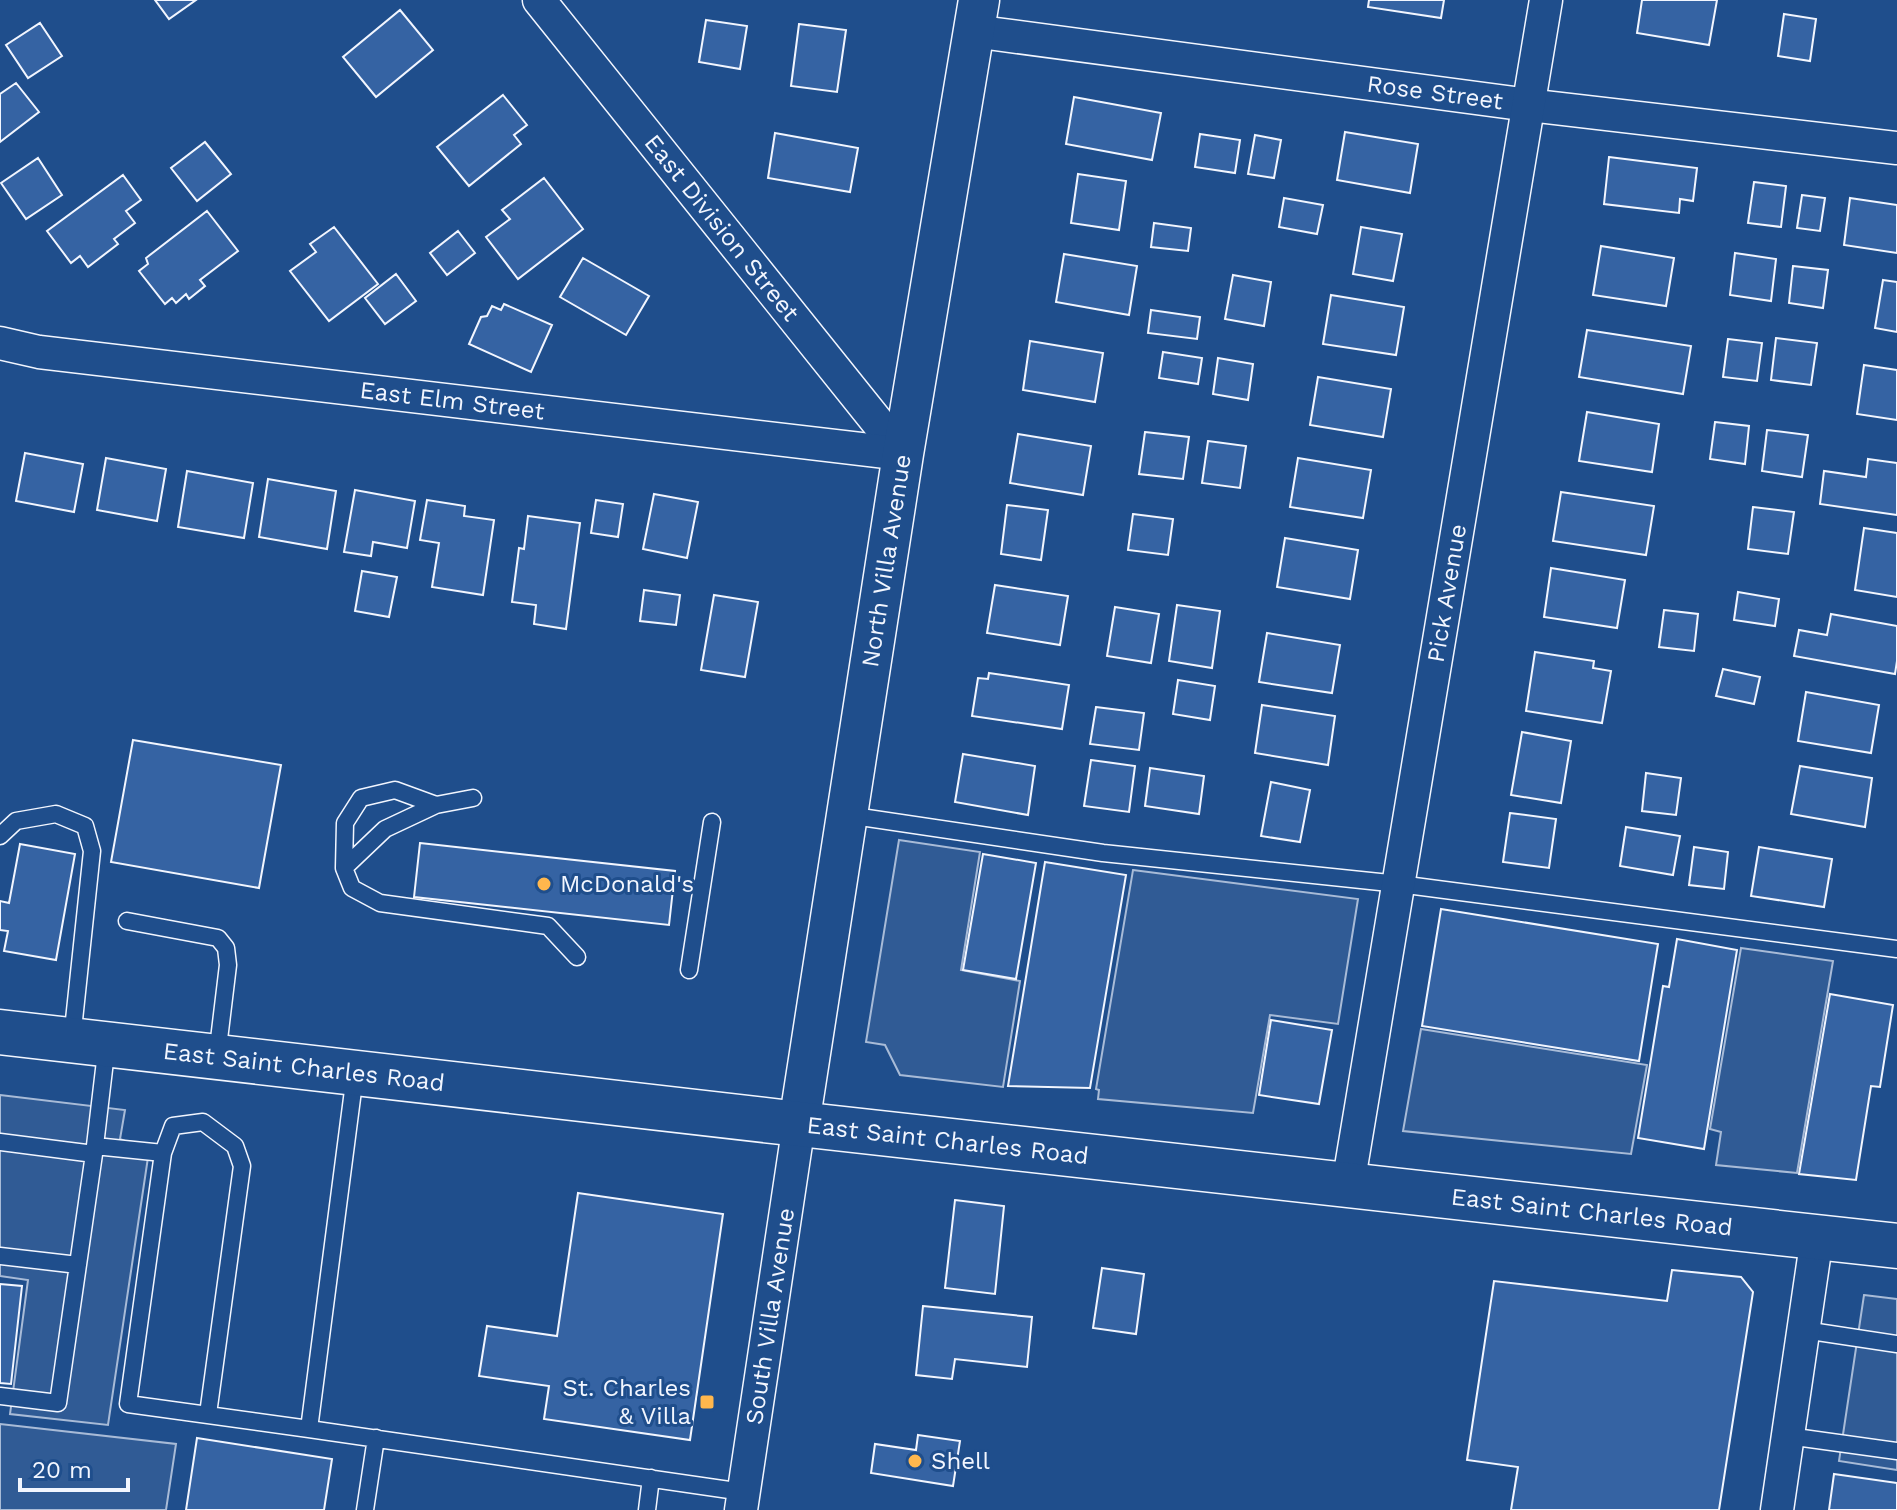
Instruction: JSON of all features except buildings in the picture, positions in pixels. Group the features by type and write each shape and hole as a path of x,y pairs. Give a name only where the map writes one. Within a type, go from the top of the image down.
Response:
{"main road":[{"name":"East Saint Charles Road","path":"0,1032 1897,1246"}],"street":[{"name":"East Division Street","path":"539,0 903,454"},
{"name":"Pick Avenue","path":"1348,1185 1546,0"},
{"name":"North Villa Avenue","path":"799,1124 903,454 976,16"},
{"name":"Rose Street","path":"976,16 1528,105 1897,148"},
{"name":"East Elm Street","path":"0,343 39,352 903,454"},
{"name":"South Villa Avenue","path":"742,1501 799,1124"},
{"path":"1777,1510 1817,1237"}],"lane":[{"path":"436,805 395,790 361,798 345,823 344,868 352,888 380,903 548,926 577,957"},
{"path":"344,868 385,829 436,805 473,798"},
{"path":"0,836 16,821 56,814 85,826 92,851 89,1042 95,1150 58,1403 0,1396"},
{"path":"847,815 1103,853 1399,884 1897,949"},
{"path":"689,970 712,822"},
{"path":"127,921 218,938 226,948 228,965 217,1057"},
{"path":"309,1429 356,1073"},
{"path":"208,1414 242,1166 235,1146 203,1122 173,1126 163,1153 128,1404 651,1478 742,1501"},
{"path":"0,1142 163,1153"},
{"path":"0,1256 78,1265"},
{"path":"1804,1330 1897,1344"},
{"path":"1788,1436 1897,1451"},
{"path":"365,1510 376,1438"},
{"path":"647,1510 651,1478"}],"shaded area":[{"path":"899,840 980,852 961,970 1020,981 1003,1087 900,1075 885,1045 866,1042"},
{"path":"1133,870 1358,899 1338,1024 1270,1015 1253,1113 1098,1099 1099,1090 1096,1089"},
{"path":"1741,948 1833,961 1797,1173 1716,1165 1721,1132 1710,1129"},
{"path":"1421,1029 1647,1065 1631,1154 1403,1131"},
{"path":"0,1095 125,1110 120,1139 150,1144 108,1425 10,1414 28,1280 0,1276"},
{"path":"1864,1295 1897,1299 1897,1470 1839,1461"},
{"path":"0,1424 176,1444 166,1510 0,1510"}],"place":[{"name":"McDonald's","path":"544,884"},
{"name":"St. Charles & Villa","path":"707,1402"},
{"name":"Shell","path":"915,1461"}]}
